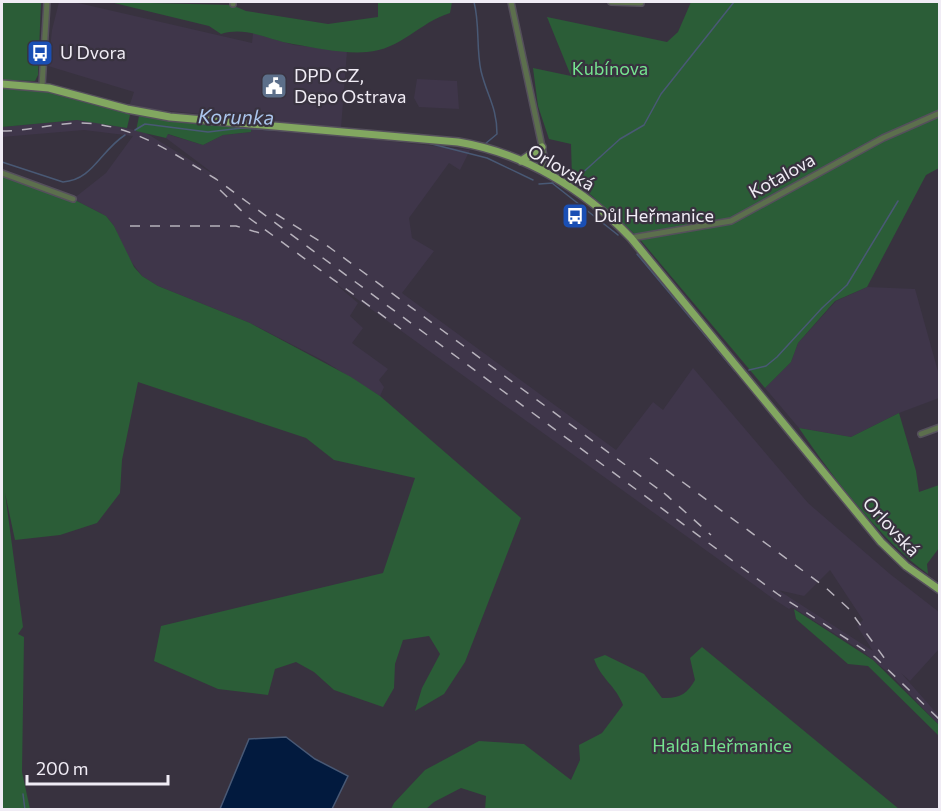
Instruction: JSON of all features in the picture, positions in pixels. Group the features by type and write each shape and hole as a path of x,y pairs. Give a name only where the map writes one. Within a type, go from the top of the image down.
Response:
{"main road":[{"name":"Orlovská","path":"2,84 42,86 127,109 170,117 447,140 484,147 541,170 586,198 631,238 881,542 906,566 939,590"},
{"path":"521,161 542,147"}],"street":[{"path":"42,86 47,2"},
{"path":"510,2 542,147 544,160 541,170"},
{"path":"614,2 641,3"},
{"name":"Kotalova","path":"631,238 730,221 883,138 939,113"},
{"path":"2,173 73,199"},
{"path":"921,434 939,427"}],"shaded area":[{"path":"59,2 74,2 252,43 253,33 294,45 347,51 341,128 150,109 130,104 134,92 48,66 52,30"},
{"path":"417,79 457,81 459,109 419,107 414,98"},
{"path":"77,120 104,123 146,133 218,177 166,138 167,134 203,145 223,135 251,132 252,126 470,150 460,170 449,163 409,218 412,238 434,251 402,293 616,450 653,402 663,410 693,368 808,503 890,574 939,612 939,649 910,681 901,673 939,716 939,725 890,674 862,651 792,607 789,609 775,600 332,281 358,303 350,316 363,328 352,343 388,369 379,380 384,387 380,396 324,361 250,323 158,286 142,276 127,256 114,226 106,216 73,199 106,173 133,136 84,130 2,137 2,127","holes":["830,570 863,620 857,626 873,651 778,590 804,596"]},
{"path":"867,287 915,289 939,375 939,398 899,413 851,437 799,428 765,388 791,362 798,343 836,301"}],"green space":[{"path":"2,2 41,2 38,75 35,81 2,80"},
{"path":"110,2 232,5 246,11 328,24 378,17 378,2 452,2 450,13 390,46 367,52 349,52 293,44 249,33 221,34 209,26"},
{"name":"Kubínova","path":"691,2 939,2 939,168 926,175 867,287 835,301 798,343 791,362 765,388 638,237 572,178 571,144 549,139 538,106 533,68 571,76 547,17 667,42 678,32"},
{"path":"2,87 42,89 127,112 130,115 127,128 77,120 2,127"},
{"path":"139,116 252,126 251,132 223,135 203,145 168,134 166,138 136,131"},
{"path":"2,173 73,199 106,216 114,226 134,267 142,276 158,286 250,323 351,377 380,396 521,518 465,662 444,694 415,711 422,688 440,654 429,636 403,640 395,664 394,688 383,707 334,690 314,672 296,662 275,669 268,695 218,689 154,661 161,626 383,573 415,478 334,460 306,438 138,382 122,460 120,493 97,523 60,535 15,540 5,493 23,627 18,634 24,637 22,772 30,809 2,809"},
{"path":"899,413 916,471 919,492 939,485 939,548 927,564 928,574 893,544 858,507 799,428 851,437"},
{"path":"794,609 873,660 939,725 939,736 868,666 848,664 796,619"},
{"name":"Halda Heřmanice","path":"702,647 899,809 485,810 486,796 461,788 434,802 426,809 391,809 425,770 479,741 524,744 571,780 580,760 579,745 602,733 623,705 600,672 594,659 605,655 644,674 662,698 673,698 686,692 695,680 690,658"}],"water":[{"path":"286,737 315,759 348,776 332,809 220,809 249,739"}],"waterway":[{"name":"Korunka","path":"474,2 481,71 497,125 497,134 485,144"},
{"path":"568,179 579,176 620,139 644,125 661,94 734,2"},
{"name":"Korunka","path":"135,130 145,124 208,132 242,128 319,133"},
{"name":"Korunka","path":"2,162 63,182 73,180 89,170 125,135"},
{"name":"Korunka","path":"424,142 487,158 533,180"},
{"path":"552,183 618,235"},
{"path":"539,184 553,183"},
{"path":"749,370 766,366 777,357 822,308 847,285 898,201"},
{"path":"637,254 735,371"},
{"path":"23,794 25,810"}],"railway":[{"path":"2,131 76,123 114,128 150,141 216,179 779,595 875,657 940,720"},
{"path":"220,190 249,218 401,329"},
{"path":"276,214 329,247 669,497"},
{"path":"130,226 236,226 263,234"},
{"path":"650,458 825,587 848,608 885,659"},
{"path":"664,493 711,535"}],"place":[{"name":"U Dvora","path":"40,53"},
{"name":"DPD CZ, Depo Ostrava","path":"274,86"},
{"name":"Důl Heřmanice","path":"575,216"}]}
